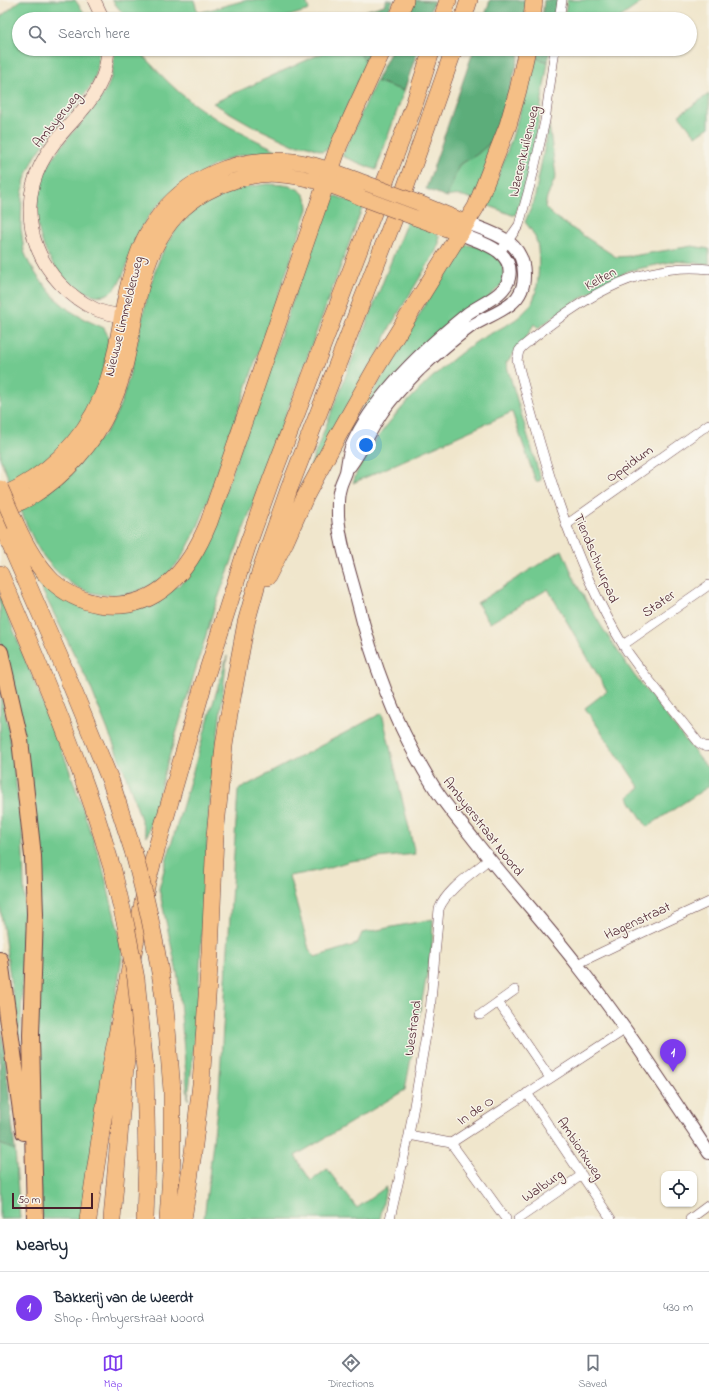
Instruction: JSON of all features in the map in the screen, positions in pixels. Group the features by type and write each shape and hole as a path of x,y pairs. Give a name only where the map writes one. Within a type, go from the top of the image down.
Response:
{"highway":[{"path":"400,12 405,0"},
{"path":"444,12 448,0"},
{"path":"465,12 469,0"},
{"path":"533,12 534,0"},
{"path":"6,525 52,581 75,596 89,602 113,606 138,602 163,589 184,569 200,543 209,522 340,145 380,56"},
{"path":"88,1219 114,1052 147,882 156,856 204,682 247,547 273,472 412,111 430,56"},
{"path":"183,1219 201,1084 210,953 215,836 224,746 246,623 261,569 289,489 400,203 452,56"},
{"path":"253,601 274,565 305,497 376,368 476,207 508,125 526,56"},
{"path":"0,489 6,525 108,775 134,854 153,930 162,985 172,1090 172,1158 168,1219"},
{"path":"0,574 73,751 93,806 113,871 136,979 145,1069 147,1159 145,1219"},
{"path":"0,652 20,740 33,856 35,914 31,1034 34,1212"},
{"path":"112,1219 121,1101 130,1024 141,942 156,856"},
{"path":"0,960 34,1212"}],"main road":[{"path":"94,0 100,12"},
{"name":"Ambyerweg","path":"107,56 105,70 98,90 82,112 53,145 41,163 32,187 30,211 36,248 43,262 58,282 68,292 90,306 129,318"},
{"name":"Nieuwe Limmelderweg","path":"0,511 26,500 44,488 63,472 89,444 107,415 117,394 126,365 133,268 146,235 162,212 184,190 197,181 218,170 250,161 293,161 312,164 329,177 463,228"},
{"name":"Nieuwe Limmelderweg","path":"0,496 25,484 46,469 64,452 85,426 101,398 109,377 115,352 129,318"}],"street":[{"path":"560,12 562,0"},
{"name":"IJzerenkuilenweg","path":"500,252 519,225 532,178 545,121 554,56"},
{"path":"463,228 500,252"},
{"name":"Ambyerstraat Noord","path":"463,228 502,237 508,241 519,252 524,268 523,284 518,296 513,302 459,335 407,382 386,406 346,472 338,496 339,523 342,542 373,658 397,717 419,762 444,802 489,859 577,964 626,1029 709,1153"},
{"name":"Ambyerstraat Noord","path":"346,472 347,461 352,445 378,404 401,375 468,314 504,289 508,281 509,270 508,262 500,252"},
{"name":"Kelten","path":"519,351 551,324 614,285 632,277 653,272 690,268 709,269"},
{"name":"Tiendschuurpad","path":"519,351 517,360 531,415 551,481 574,548 599,603 623,645 642,672 699,743 708,747"},
{"name":"Oppidum","path":"566,524 709,424"},
{"name":"Stater","path":"623,645 709,585"},
{"name":"Westrand","path":"390,1219 409,1135 430,1012 439,909 450,892 489,859"},
{"name":"Hagenstraat","path":"577,964 709,902"},
{"path":"480,1015 515,990"},
{"path":"498,1002 550,1078"},
{"name":"In de O","path":"409,1135 451,1143 626,1029"},
{"name":"Ambiorixweg","path":"526,1093 611,1219"},
{"path":"451,1143 506,1219"},
{"name":"Walburg","path":"518,1219 582,1175"},
{"path":"690,1219 709,1205"}],"green space":[{"path":"21,0 75,0 84,12 12,12 12,56 99,56 95,78 91,86 49,137 35,157 25,179 22,196 21,228 24,251 29,263 38,277 55,298 69,310 104,328 107,334 109,346 98,395 69,441 12,487 0,458 0,17"},
{"path":"112,0 194,0 198,12 121,12"},
{"path":"246,0 306,0 309,10 302,12 202,12"},
{"path":"386,0 393,0 388,12 362,12 384,5"},
{"path":"414,0 434,1 430,12 409,12"},
{"path":"490,0 527,0 526,12 486,12"},
{"path":"544,0 558,0 556,12 543,12"},
{"path":"567,0 645,0 628,12 565,12"},
{"path":"114,56 144,56 180,93 204,111 230,127 285,154 251,154 231,158 212,167 177,189 158,205 147,218 135,241 126,269 116,288 108,294 97,295 77,288 59,272 52,262 46,252 39,229 37,201 44,174 58,150 104,94 113,70"},
{"path":"316,56 362,56 366,63 331,145 328,149 322,151 305,145 294,145 253,126 213,103"},
{"path":"362,56 369,56 366,63"},
{"path":"388,56 416,56 404,91 376,81"},
{"path":"472,56 519,56 497,137 476,155 459,165 447,197 426,189"},
{"path":"536,56 549,56 548,62 536,58"},
{"path":"536,58 548,62 530,172 517,211 515,215 512,215 487,205 511,141"},
{"path":"376,81 404,91 376,170 342,156"},
{"path":"709,94 709,127 696,136 679,115"},
{"path":"549,124 556,176 547,197 545,207 555,217 616,257 632,256 692,246 709,249 709,264 675,261 628,271 578,300 538,328 534,324 526,338 506,363 541,480 536,482 512,412 353,483 360,465 372,446 403,406 457,356 479,340 515,320 532,303 538,281 538,249 535,237 525,222 534,201"},
{"path":"497,137 475,200 461,196 447,197 459,165 476,155"},
{"path":"268,184 289,186 300,191 307,201 308,209 214,483 195,533 179,561 170,572 159,581 134,592 120,595 92,593 79,588 59,574 44,557 36,544 20,510 100,439 111,424 127,383 149,290 158,263 170,239 185,219 206,202 233,191"},
{"path":"336,196 363,206 213,612 164,774 147,837 125,773 90,686 27,560 80,603 178,586 188,576 198,562 206,545 323,215 332,198"},
{"path":"407,221 433,231 439,236 439,243 436,251 390,327 371,370 301,489"},
{"path":"467,245 477,246 488,250 497,257 504,267 504,282 355,434 348,431 402,346 452,256 461,247"},
{"path":"562,550 577,585 603,629 634,675 709,770 709,786 647,827 628,797 640,788 585,708 607,691 548,589 490,623 477,603"},
{"path":"0,596 68,766 102,865 123,950 82,1219 42,1219 35,1125 38,947 4,654 0,640"},
{"path":"227,656 209,812 197,1016 188,1100 178,977 159,889"},
{"path":"0,689 8,727 22,827 25,914 20,1048 0,905"},
{"path":"382,713 415,854 350,861 317,871 289,876 309,949 315,957 357,944 362,933 433,919 432,948 405,1090 295,1156 311,1181 327,1169 357,1208 386,1187 380,1219 204,1219 219,1091 238,790"},
{"path":"0,1024 4,1045 15,1150 0,1144"},
{"path":"0,1144 15,1150 20,1219 0,1219"}],"place":[{"name":"Bakkerij van de Weerdt","path":"673,1072"}]}
